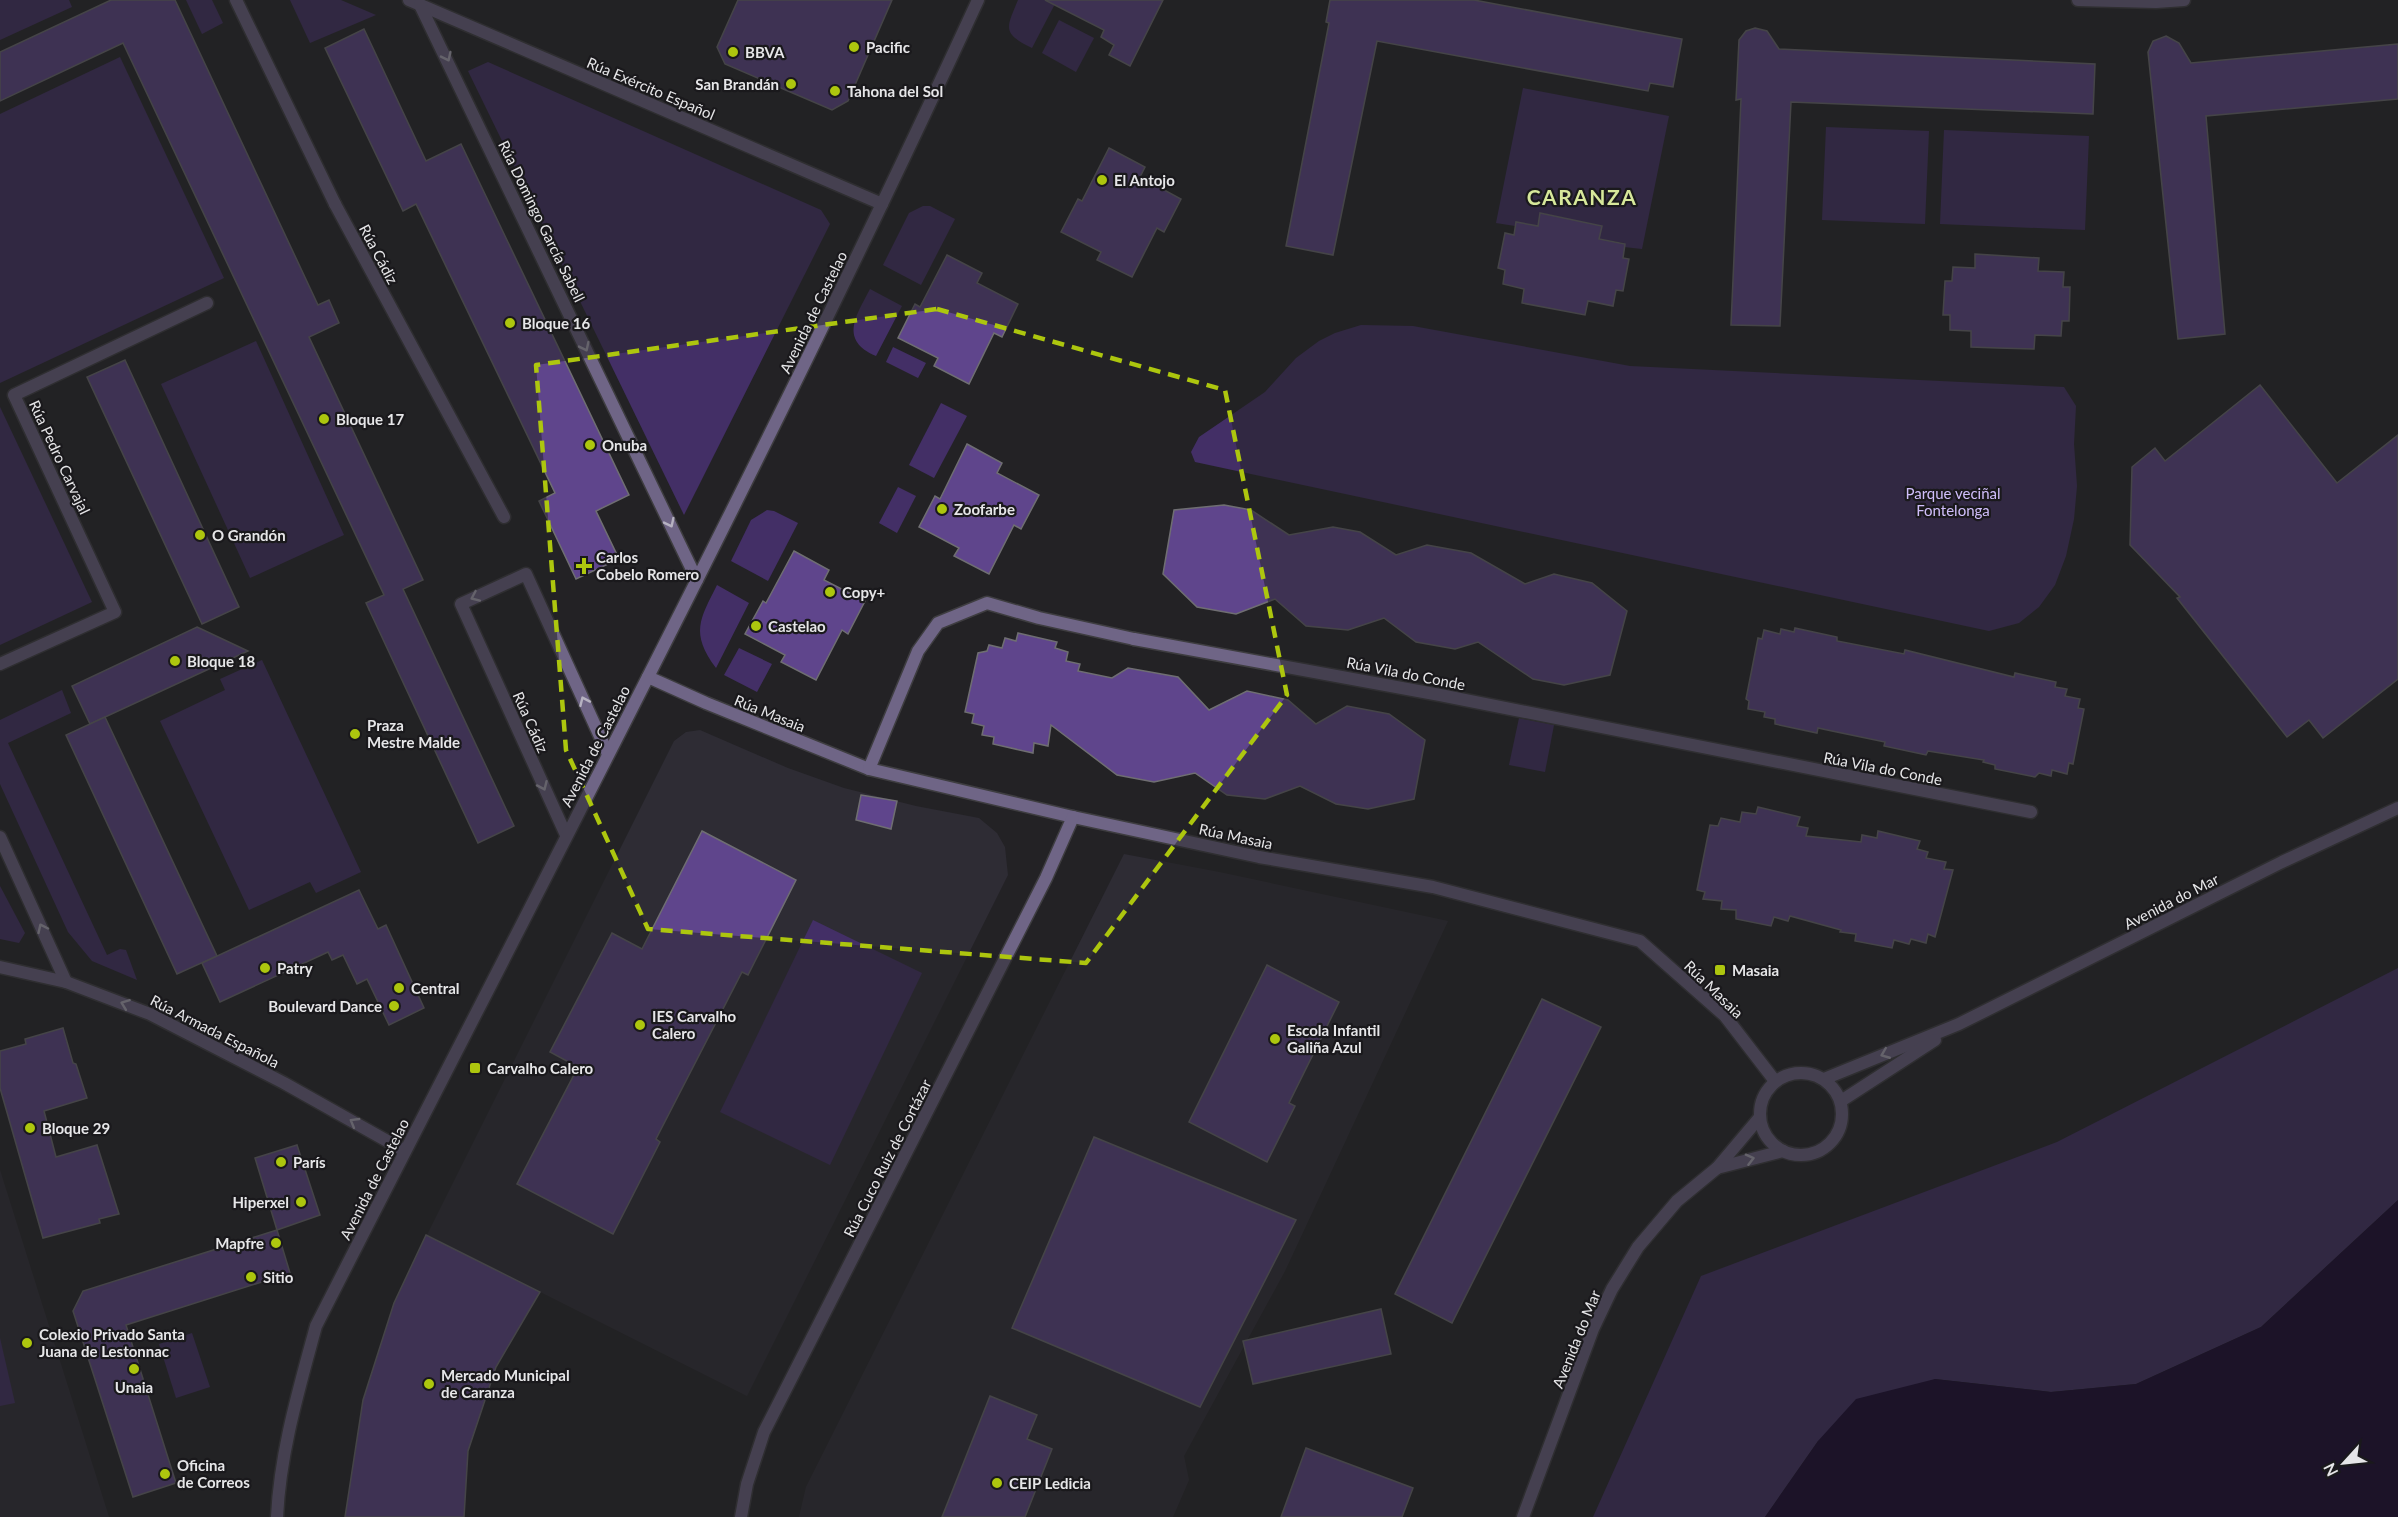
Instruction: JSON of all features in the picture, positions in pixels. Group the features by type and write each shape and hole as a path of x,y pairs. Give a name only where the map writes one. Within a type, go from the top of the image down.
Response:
{"street":[{"name":"Rúa Cádiz","path":"236,0 335,204 504,517"},
{"name":"Avenida de Castelao","path":"277,1517 278,1492 290,1421 316,1326 648,677 813,348 978,0"},
{"path":"2079,0 2156,2 2184,0"},
{"name":"Rúa Exército Español","path":"415,3 882,204"},
{"name":"Rúa Domingo García Sabell","path":"415,3 697,580"},
{"name":"Rúa Pedro Carvajal","path":"0,664 115,612 14,395 207,303"},
{"name":"Rúa Cádiz","path":"566,835 461,604 526,574 608,754"},
{"name":"Rúa Vila do Conde","path":"869,770 918,651 939,624 987,603 1039,618 1134,639 1440,695 2031,812"},
{"name":"Rúa Masaia","path":"648,677 869,770 1259,857 1433,887 1640,941 1725,1016 1775,1082"},
{"name":"Avenida do Mar","path":"1824,1079 1959,1024 2282,862 2398,808"},
{"name":"Rúa Cuco Ruiz de Cortázar","path":"741,1517 747,1484 764,1432 1046,878 1073,817"},
{"path":"0,837 66,981"},
{"name":"Rúa Armada Española","path":"0,967 66,981 150,1014 284,1083 405,1151"},
{"name":"Avenida do Mar","path":"1841,1101 1959,1024"},
{"path":"1799,1072 1812,1073 1824,1079 1841,1101 1843,1115 1840,1128 1833,1140 1823,1149 1810,1154 1796,1155 1783,1151 1767,1137 1760,1117 1761,1104 1766,1092 1786,1075 1799,1072"},
{"name":"Avenida do Mar","path":"1523,1517 1593,1329 1612,1289 1638,1247 1677,1201 1717,1168 1760,1117"},
{"name":"Avenida do Mar","path":"1717,1168 1783,1151"}],"highlighted area":[{"path":"937,309 1225,390 1287,695 1086,963 648,929 566,750 536,365"}],"shaded area":[{"path":"700,730 788,768 844,788 916,806 979,818 997,833 1005,847 1008,875 747,1396 427,1235 674,741 686,732"},
{"path":"1124,854 1448,921 1285,1271 1184,1456 1189,1480 1173,1517 799,1517 806,1487"},
{"name":"Colexio Privado Santa Juana de Lestonnac","path":"0,1170 109,1517 0,1517"},
{"path":"2398,1200 2398,1517 1765,1517 1818,1441 1856,1399 1935,1379 2051,1392 2136,1384 2261,1327"}],"green space":[{"path":"0,0 69,0 72,7 0,40"},
{"path":"186,0 212,0 223,23 202,34"},
{"path":"290,0 341,0 376,15 310,43"},
{"path":"1018,0 1057,0 1032,48 1015,38 1009,29"},
{"path":"1059,20 1094,38 1076,72 1042,53"},
{"path":"120,57 224,278 0,383 0,114"},
{"path":"488,62 821,210 830,224 684,515 468,71"},
{"path":"1523,88 1669,116 1642,249 1624,247 1624,243 1599,239 1601,226 1580,221 1564,232 1566,218 1541,213 1538,226 1516,222 1515,226 1496,223"},
{"path":"1826,127 1929,131 1925,224 1822,220"},
{"path":"1944,130 2089,136 2085,230 1940,224"},
{"path":"923,206 930,206 955,219 921,285 883,265 909,213"},
{"path":"870,289 902,306 876,356 857,343 854,335 856,318"},
{"name":"Parque veciñal Fontelonga","path":"1361,325 1413,326 1630,366 2064,387 2076,406 2074,444 2077,486 2074,519 2066,556 2055,585 2039,607 2019,623 1989,631 1195,462 1191,452 1199,437 1265,392 1296,358 1319,341"},
{"path":"256,341 344,535 250,578 161,384"},
{"path":"893,347 926,363 918,378 886,362"},
{"path":"941,403 967,416 934,478 909,465"},
{"path":"0,407 92,602 0,645"},
{"path":"898,487 916,496 897,533 879,523"},
{"path":"767,510 798,523 768,581 731,561 751,520"},
{"path":"717,585 749,603 716,668 703,645 700,626"},
{"path":"739,648 772,664 757,692 724,675"},
{"path":"262,660 361,872 316,893 310,882 249,910 160,721 225,690 220,679"},
{"path":"62,690 71,713 8,743 107,955 120,949 126,950 137,980 92,961 68,932 0,784 0,720"},
{"path":"1519,718 1554,725 1545,772 1509,765"},
{"path":"0,886 25,933 19,943 0,939"},
{"path":"813,920 922,973 830,1165 720,1112"},
{"path":"2398,968 2398,1200 2261,1327 2136,1384 2051,1392 1935,1379 1818,1441 1765,1517 1593,1517 1701,1276 2057,1142"},
{"path":"192,1333 210,1387 176,1398 159,1344"},
{"path":"0,1338 15,1403 0,1406"}],"building":[{"name":"Bloque 17","path":"111,0 175,0 318,305 329,300 339,323 309,337 423,580 403,589 514,826 478,843 366,603 384,595 123,43 0,101 0,52"},
{"path":"738,0 892,0 848,101 832,110 725,64 717,47"},
{"path":"1045,0 1163,0 1130,66 1109,55 1114,45 1101,37 1104,30"},
{"path":"1330,0 1474,0 1682,39 1673,87 1650,83 1648,91 1377,41 1333,255 1286,246 1329,23 1326,22"},
{"path":"1755,28 1767,31 1779,49 2095,64 2093,114 1791,102 1780,326 1731,325 1741,99 1736,100 1739,40 1746,31"},
{"name":"Bloque 16","path":"364,29 426,161 461,144 629,495 596,511 619,559 576,579 539,501 555,493 416,204 403,211 325,48"},
{"path":"2166,36 2179,43 2191,63 2398,44 2398,99 2206,116 2225,334 2178,339 2148,52 2153,41"},
{"path":"1109,148 1145,167 1140,177 1181,199 1164,232 1157,228 1132,277 1097,260 1101,252 1061,232 1078,199 1082,201"},
{"path":"1540,213 1602,226 1599,239 1625,244 1623,258 1629,259 1623,291 1616,290 1613,306 1588,301 1585,315 1522,303 1524,289 1503,284 1505,270 1498,268 1505,233 1514,235 1516,222 1538,226"},
{"path":"1975,254 2039,258 2038,271 2064,272 2063,287 2070,287 2069,321 2062,321 2061,336 2035,335 2034,349 1971,347 1971,331 1950,330 1950,315 1943,315 1945,281 1952,281 1953,267 1975,268"},
{"path":"947,255 982,273 977,283 1018,304 1002,337 994,333 969,384 934,366 938,358 898,338 915,304 920,307"},
{"path":"125,360 239,607 202,624 87,377"},
{"path":"2260,385 2337,483 2398,435 2398,679 2323,738 2309,720 2287,737 2177,598 2180,597 2130,545 2132,467 2155,448 2165,461"},
{"path":"967,444 1002,463 997,473 1039,495 1021,529 1014,525 989,574 954,556 959,548 919,527 935,496 940,499"},
{"path":"1224,505 1251,510 1289,535 1333,527 1360,532 1396,555 1427,545 1471,553 1525,584 1554,574 1592,583 1627,611 1610,675 1564,685 1533,679 1478,642 1455,649 1416,642 1384,618 1348,630 1306,626 1275,599 1236,614 1197,607 1163,574 1174,510"},
{"path":"794,551 829,570 824,580 865,601 848,634 842,630 816,680 781,662 785,655 745,634 763,601 766,603"},
{"path":"197,627 248,651 90,724 72,686"},
{"path":"1795,628 1837,637 1837,641 1904,654 1905,650 2014,677 2015,673 2056,682 2055,687 2067,689 2065,696 2080,699 2078,708 2084,709 2073,764 2069,763 2067,774 2052,770 2051,776 2039,773 2035,777 1995,769 1995,765 1983,762 1984,760 1928,751 1926,755 1884,746 1885,742 1818,728 1817,733 1775,724 1775,719 1764,717 1765,712 1748,709 1749,701 1746,699 1758,638 1762,639 1764,630 1780,634 1781,629 1794,632"},
{"path":"1018,633 1057,642 1055,648 1068,652 1066,661 1080,664 1078,671 1112,678 1128,668 1178,677 1209,710 1247,691 1288,700 1316,724 1347,706 1389,714 1425,740 1414,799 1368,809 1336,804 1300,786 1265,799 1227,795 1195,773 1154,782 1117,775 1051,725 1048,746 1034,743 1033,753 993,744 994,737 982,735 984,726 972,723 974,714 965,712 978,653 987,651 989,645 1002,648 1005,638 1016,641"},
{"path":"105,717 217,956 177,974 66,735"},
{"path":"861,795 897,801 891,829 856,820"},
{"path":"1758,807 1800,817 1797,826 1808,828 1806,836 1861,842 1862,835 1877,838 1878,831 1920,841 1917,849 1928,852 1926,858 1946,862 1944,869 1953,870 1935,937 1928,934 1926,943 1911,939 1909,944 1894,940 1892,948 1855,941 1856,934 1840,932 1841,930 1790,916 1788,921 1774,917 1771,926 1736,919 1736,910 1721,909 1722,901 1703,899 1705,892 1697,890 1710,825 1718,826 1721,818 1740,822 1742,812 1756,814"},
{"name":"IES Carvalho Calero","path":"702,831 796,880 748,975 742,972 656,1139 660,1142 613,1234 517,1184 578,1067 550,1052 612,933 642,949"},
{"path":"359,890 378,929 386,925 424,1008 389,1025 367,979 357,984 343,955 332,960 328,952 220,1002 202,963"},
{"name":"Escola Infantil Galiña Azul","path":"1267,965 1339,1002 1289,1103 1295,1106 1267,1162 1189,1122"},
{"path":"1542,999 1601,1027 1452,1323 1395,1294"},
{"name":"Bloque 29","path":"63,1028 73,1063 76,1064 87,1098 44,1111 56,1157 97,1145 119,1214 99,1219 100,1223 43,1238 0,1088 0,1051 26,1044 25,1039"},
{"path":"1094,1137 1296,1220 1200,1407 1012,1328"},
{"path":"297,1145 320,1215 277,1230 255,1158"},
{"path":"277,1230 290,1273 126,1325 176,1483 133,1497 73,1311 83,1291"},
{"name":"Mercado Municipal de Caranza","path":"426,1235 540,1292 496,1367 468,1451 464,1517 345,1517 363,1400 394,1303"},
{"path":"1381,1309 1391,1354 1253,1384 1243,1341"},
{"name":"CEIP Ledicia","path":"990,1396 1037,1415 1027,1439 1052,1449 1025,1517 942,1517"},
{"path":"1306,1448 1413,1488 1402,1517 1281,1517"}],"place":[{"name":"Pacific","path":"854,47"},
{"name":"BBVA","path":"733,52"},
{"name":"San Brandán","path":"791,84"},
{"name":"Tahona del Sol","path":"835,91"},
{"name":"El Antojo","path":"1102,180"},
{"name":"Bloque 16","path":"510,323"},
{"name":"Bloque 17","path":"324,419"},
{"name":"Onuba","path":"590,445"},
{"name":"Zoofarbe","path":"942,509"},
{"name":"O Grandón","path":"200,535"},
{"name":"Carlos Cobelo Romero","path":"584,566"},
{"name":"Copy+","path":"830,592"},
{"name":"Castelao","path":"756,626"},
{"name":"Bloque 18","path":"175,661"},
{"name":"Praza Mestre Malde","path":"355,734"},
{"name":"Patry","path":"265,968"},
{"name":"Masaia","path":"1720,970"},
{"name":"Central","path":"399,988"},
{"name":"Boulevard Dance","path":"394,1006"},
{"name":"IES Carvalho Calero","path":"640,1025"},
{"name":"Escola Infantil Galiña Azul","path":"1275,1039"},
{"name":"Carvalho Calero","path":"475,1068"},
{"name":"Bloque 29","path":"30,1128"},
{"name":"París","path":"281,1162"},
{"name":"Hiperxel","path":"301,1202"},
{"name":"Mapfre","path":"276,1243"},
{"name":"Sitio","path":"251,1277"},
{"name":"Colexio Privado Santa Juana de Lestonnac","path":"27,1343"},
{"name":"Unaia","path":"134,1369"},
{"name":"Mercado Municipal de Caranza","path":"429,1384"},
{"name":"Oficina de Correos","path":"165,1474"},
{"name":"CEIP Ledicia","path":"997,1483"}],"district":[{"name":"CARANZA","path":"1582,196"}]}
